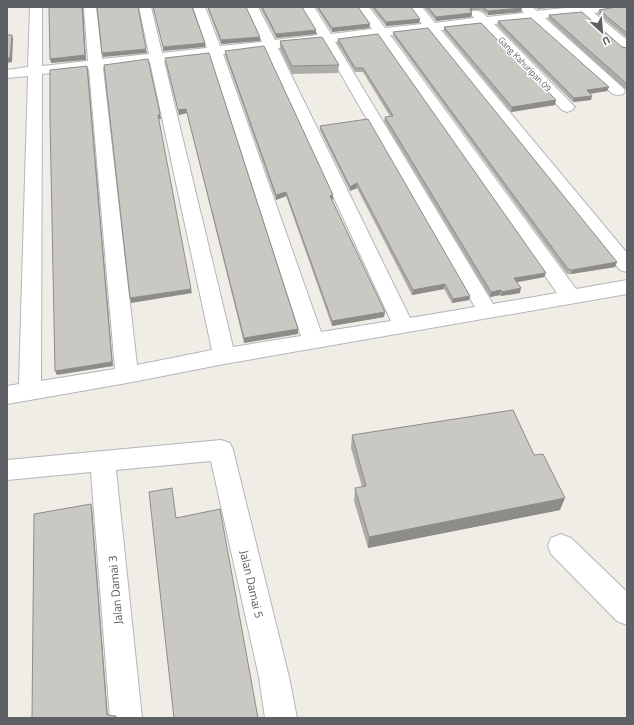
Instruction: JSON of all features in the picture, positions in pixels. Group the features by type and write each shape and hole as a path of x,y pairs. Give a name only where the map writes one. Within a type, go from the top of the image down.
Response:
{"street":[{"path":"30,391 36,7"},
{"path":"90,7 127,375"},
{"path":"145,7 155,57 224,356"},
{"path":"199,7 313,341"},
{"path":"252,7 271,44 404,326"},
{"path":"308,7 488,312"},
{"path":"363,7 570,296"},
{"path":"416,7 627,266"},
{"name":"Gang Kahuripan.09","path":"471,7 567,107"},
{"path":"7,74 483,21 530,11 611,7"},
{"path":"582,8 627,47"},
{"path":"530,11 618,91"},
{"path":"7,395 627,287"},
{"name":"Jalan Damai 5","path":"103,462 221,450 274,677 281,718"},
{"path":"7,470 103,462"},
{"name":"Jalan Damai 3","path":"103,462 126,718"},
{"path":"562,546 627,611"}],"building":[{"path":"49,7 82,7 85,55 50,59"},
{"path":"97,7 138,7 146,49 102,53"},
{"path":"153,7 192,7 205,43 163,47"},
{"path":"208,7 246,7 260,37 221,40"},
{"path":"262,7 302,7 316,30 276,34"},
{"path":"318,7 358,7 370,24 332,28"},
{"path":"374,7 411,7 420,19 386,22"},
{"path":"428,7 472,7 470,10 472,13 436,17"},
{"path":"483,7 522,7 522,8 488,11"},
{"path":"627,7 627,33 599,10"},
{"path":"582,12 622,47 627,48 627,84 549,15"},
{"path":"531,18 609,87 587,90 592,96 574,98 498,21"},
{"path":"481,23 556,100 512,107 444,27"},
{"path":"428,28 617,262 572,270 568,269 393,32"},
{"path":"378,34 546,273 514,278 521,288 502,292 501,290 491,292 385,117 393,116 389,109 363,68 355,68 338,39"},
{"path":"7,35 12,35 10,58 7,58"},
{"path":"322,37 339,65 292,66 280,41"},
{"path":"264,46 333,195 330,196 385,312 332,321 286,192 276,195 225,51"},
{"path":"209,53 298,329 244,338 186,109 178,110 165,58"},
{"path":"148,59 160,114 158,115 191,289 130,298 104,65"},
{"path":"87,66 112,362 55,371 50,70"},
{"path":"368,119 470,296 453,299 445,284 413,290 357,183 350,187 320,126"},
{"path":"513,410 534,455 543,454 565,498 369,537 355,488 366,486 352,435"},
{"path":"172,488 176,518 220,509 258,718 174,718 149,492"},
{"path":"91,504 107,715 116,716 116,718 32,718 34,514"}]}
